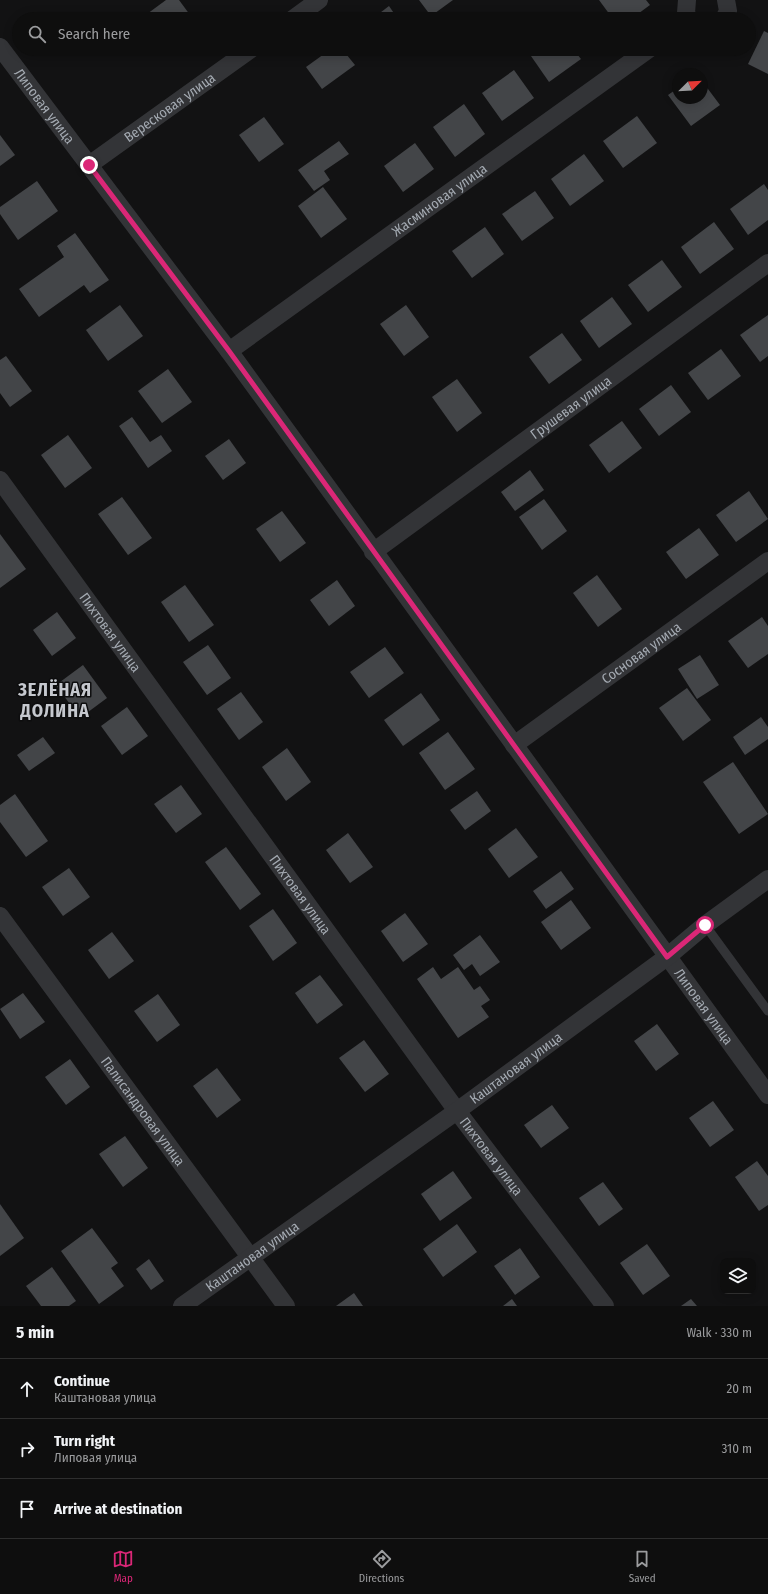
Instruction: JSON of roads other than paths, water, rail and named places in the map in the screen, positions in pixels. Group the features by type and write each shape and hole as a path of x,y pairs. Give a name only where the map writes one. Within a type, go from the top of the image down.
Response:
{"street":[{"path":"303,12 319,0"},
{"path":"686,12 687,0"},
{"path":"726,0 728,12"},
{"name":"Липовая улица","path":"0,47 229,351 373,552 768,1095"},
{"name":"Вересковая улица","path":"89,165 241,56"},
{"name":"Жасминовая улица","path":"229,351 640,56"},
{"name":"Грушевая улица","path":"373,552 768,263"},
{"name":"Пихтовая улица","path":"0,480 458,1111 605,1306"},
{"name":"Сосновая улица","path":"514,745 768,560"},
{"name":"Каштановая улица","path":"182,1306 458,1111 667,957 705,925 768,879"},
{"name":"Палисандровая улица","path":"0,916 249,1258 286,1306"}],"lane":[{"path":"705,925 768,1011"}],"district":[{"name":"ЗЕЛЁНАЯ ДОЛИНА","path":"55,700"}]}
